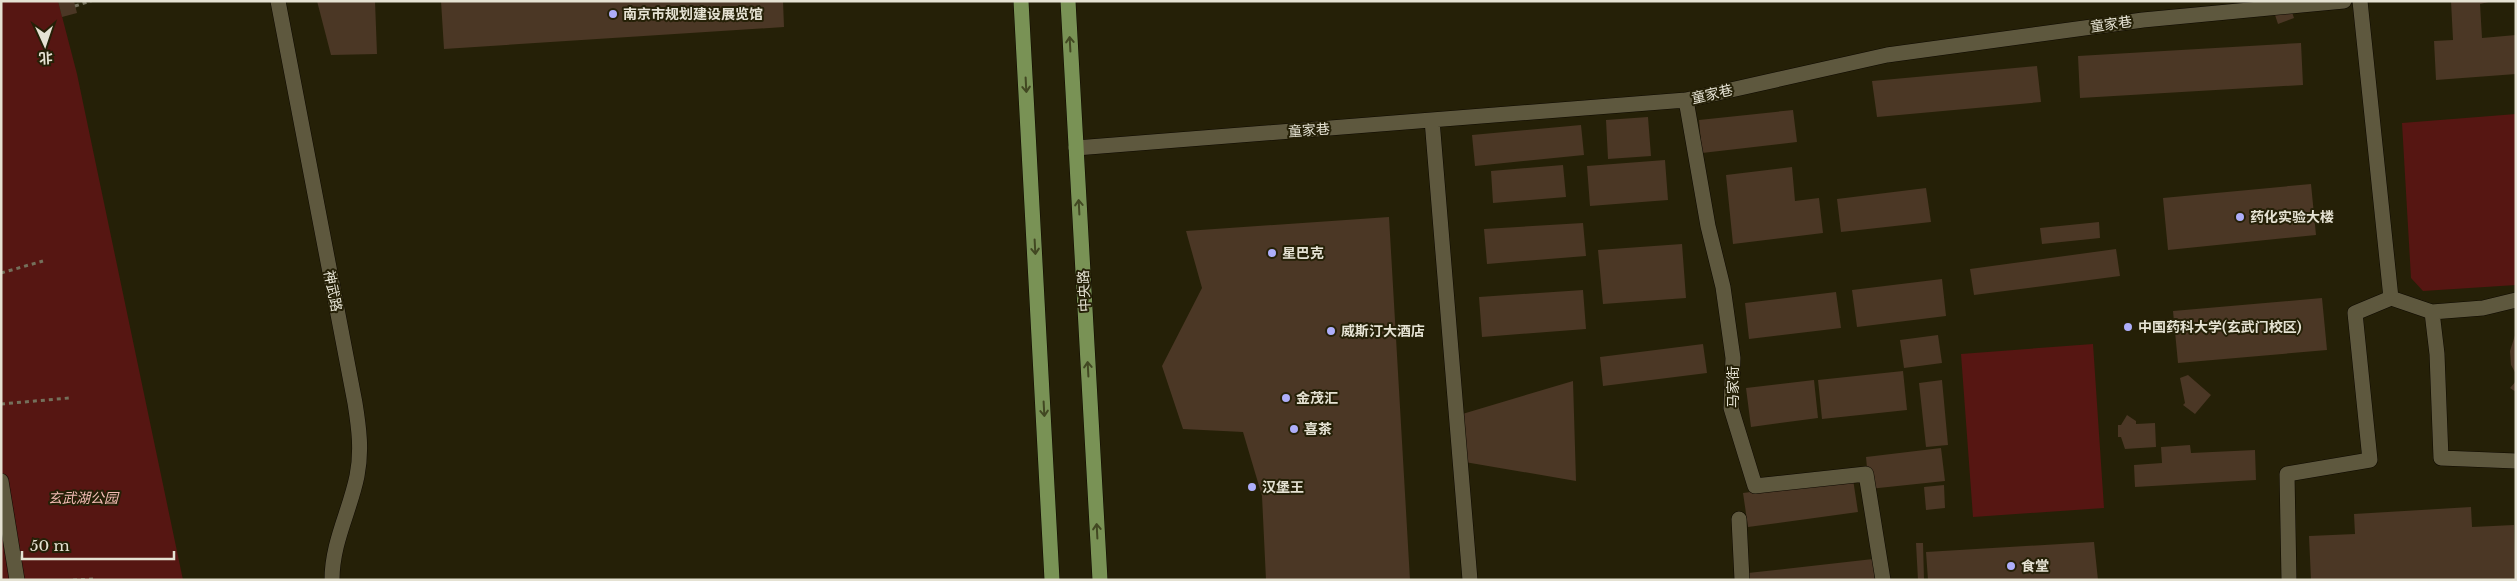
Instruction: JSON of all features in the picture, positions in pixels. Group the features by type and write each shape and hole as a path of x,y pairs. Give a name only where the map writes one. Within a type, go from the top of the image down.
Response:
{"main road":[{"path":"1021,1 1052,580"},
{"name":"中央路","path":"1068,1 1100,580"}],"street":[{"name":"神武路","path":"278,1 356,403 360,440 357,478 338,535 332,580"},
{"name":"童家巷","path":"1076,148 1686,100 1887,55 2144,20 2344,1"},
{"path":"2360,1 2391,298"},
{"name":"马家街","path":"1686,100 1708,226 1723,287 1733,358 1731,408 1755,486 1866,474 1884,580"},
{"path":"1432,120 1470,580"},
{"path":"2289,580 2287,474 2370,460 2355,313 2391,298 2432,312 2482,308 2516,300"},
{"path":"2432,312 2437,354 2441,458 2516,461"},
{"path":"1,481 17,580"},
{"path":"1739,519 1742,580"}],"path":[{"path":"75,6 91,1"},
{"path":"1,273 43,261"},
{"path":"1,404 69,398"},
{"path":"73,580 93,579"}],"green space":[{"name":"玄武湖公园","path":"1,1 58,1 77,74 183,580 1,580"},
{"path":"2516,114 2516,285 2423,291 2411,278 2402,123"},
{"path":"2093,344 2104,508 1973,517 1961,354"}],"building":[{"path":"58,1 74,1 77,13 62,17"},
{"path":"317,1 375,1 377,54 331,55"},
{"name":"南京市规划建设展览馆","path":"441,1 783,1 784,27 444,49"},
{"path":"2451,1 2493,1 2480,4 2482,38 2516,35 2516,74 2436,80 2434,41 2453,40"},
{"path":"2291,9 2294,18 2278,24 2275,15"},
{"path":"2301,43 2303,85 2080,98 2078,56"},
{"path":"2037,66 2041,102 1877,117 1872,81"},
{"path":"1793,110 1797,142 1702,153 1699,120"},
{"path":"1648,117 1651,156 1608,159 1606,120"},
{"path":"1581,125 1584,155 1475,166 1472,135"},
{"path":"1665,160 1668,200 1590,206 1587,166"},
{"path":"1563,165 1566,197 1493,203 1491,171"},
{"path":"1792,167 1795,201 1819,198 1823,233 1733,244 1726,175"},
{"name":"药化实验大楼","path":"2311,184 2316,235 2168,250 2163,198"},
{"path":"1926,188 1931,222 1841,232 1837,199"},
{"name":"金茂汇","path":"1389,217 1410,580 1266,580 1262,496 1243,432 1183,429 1162,366 1202,288 1186,231"},
{"path":"2099,222 2100,238 2042,244 2040,228"},
{"path":"1583,223 1586,256 1487,264 1484,229"},
{"path":"1682,244 1686,298 1603,304 1598,250"},
{"path":"2116,249 2120,276 1974,295 1970,269"},
{"path":"1942,279 1946,316 1857,327 1852,290"},
{"path":"1583,290 1586,329 1482,337 1479,297"},
{"path":"1836,292 1841,328 1749,339 1745,303"},
{"path":"2322,298 2327,350 2178,363 2173,311"},
{"path":"2516,332 2516,374 2511,365 2510,351"},
{"path":"1938,335 1942,363 1904,368 1900,340"},
{"path":"1703,344 1707,373 1603,386 1600,357"},
{"path":"1903,371 1907,410 1822,419 1818,380"},
{"path":"2188,375 2211,395 2195,414 2183,405 2185,403 2180,378"},
{"path":"1814,380 1818,418 1751,427 1746,388"},
{"path":"1942,380 1948,445 1926,447 1919,383"},
{"path":"1573,381 1576,481 1453,460 1449,418"},
{"path":"2516,381 2516,392 2510,388"},
{"path":"2127,415 2136,421 2136,424 2155,423 2156,447 2125,449 2121,437 2118,437 2118,425 2121,425"},
{"path":"2190,445 2191,453 2255,450 2256,480 2135,487 2134,465 2162,463 2161,447"},
{"path":"1941,448 1945,481 1869,489 1866,457"},
{"path":"1853,479 1858,512 1748,527 1743,493"},
{"path":"1944,485 1945,508 1926,510 1924,487"},
{"path":"2471,507 2472,527 2514,525 2516,580 2311,580 2309,536 2355,534 2354,514"},
{"name":"食堂","path":"2094,542 2098,580 1928,580 1926,552"},
{"path":"1916,543 1923,543 1924,580 1918,580"},
{"path":"1873,559 1875,580 1749,580 1748,573"}],"place":[{"name":"南京市规划建设展览馆","path":"613,14"},
{"name":"药化实验大楼","path":"2240,217"},
{"name":"星巴克","path":"1272,253"},
{"name":"中国药科大学(玄武门校区)","path":"2128,327"},
{"name":"威斯汀大酒店","path":"1331,331"},
{"name":"金茂汇","path":"1286,398"},
{"name":"喜茶","path":"1294,429"},
{"name":"汉堡王","path":"1252,487"},
{"name":"食堂","path":"2011,566"}]}
